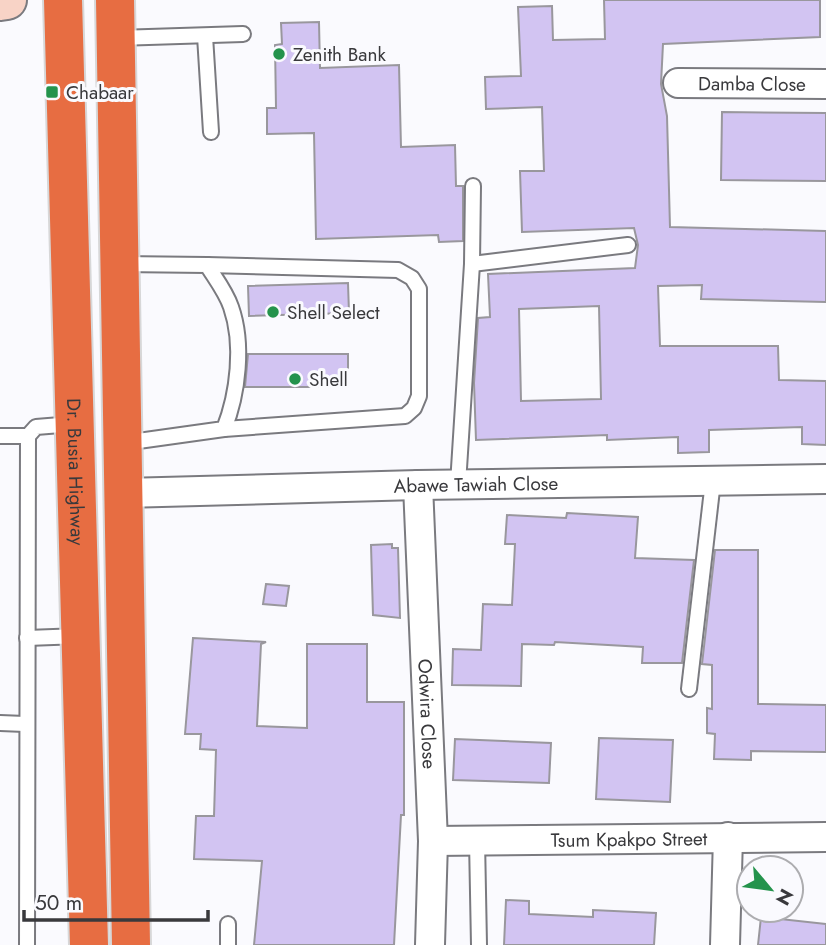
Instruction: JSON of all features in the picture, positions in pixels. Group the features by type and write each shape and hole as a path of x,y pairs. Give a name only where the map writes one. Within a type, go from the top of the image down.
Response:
{"highway":[{"name":"Dr. Busia Highway","path":"63,0 89,945"},
{"path":"115,0 131,945"}],"street":[{"path":"0,1 7,0"},
{"name":"Damba Close","path":"678,83 826,84"},
{"name":"Abawe Tawiah Close","path":"124,493 458,484 826,479"},
{"name":"Odwira Close","path":"418,485 433,841 430,945"},
{"name":"Tsum Kpakpo Street","path":"433,841 826,836"},
{"path":"724,945 728,837"}],"lane":[{"path":"116,38 243,34"},
{"path":"205,36 211,132"},
{"path":"458,484 472,264 473,186"},
{"path":"472,264 628,245"},
{"path":"118,264 398,270 412,278 419,289 419,396 414,408 405,416 224,429 122,443"},
{"path":"207,265 231,308 236,335 234,404 224,429"},
{"path":"27,945 27,436 36,426 75,424"},
{"path":"0,436 27,436"},
{"path":"689,689 713,481"},
{"path":"27,638 82,636"},
{"path":"0,723 25,724"},
{"path":"477,840 479,945"},
{"path":"228,924 229,945"}],"building":[{"path":"604,0 820,0 820,37 663,44 661,84 667,116 670,227 826,231 826,302 701,299 702,285 658,286 660,346 778,346 779,380 826,381 826,445 802,444 802,427 709,430 709,452 678,453 678,437 607,440 607,435 476,440 474,383 478,318 490,317 488,274 635,268 638,245 634,228 522,232 520,171 544,171 542,107 486,109 485,77 521,76 518,7 552,6 553,40 605,39","holes":["599,306 601,399 521,401 519,309"]},
{"path":"319,22 320,68 399,65 401,147 455,145 456,186 463,186 463,241 439,242 438,235 316,239 314,133 267,134 267,108 276,108 275,45 282,44 281,23"},
{"path":"722,112 826,113 826,181 721,180"},
{"path":"348,283 349,313 249,316 248,286"},
{"path":"248,354 348,354 348,387 245,387"},
{"path":"567,513 638,517 635,558 694,560 682,663 642,663 643,647 555,642 554,645 522,644 521,686 452,685 453,649 481,650 483,604 512,605 515,544 505,544 507,515 566,518"},
{"path":"392,544 392,548 398,548 400,618 373,615 371,545"},
{"path":"715,550 758,550 758,704 826,705 826,752 751,751 751,760 714,759 715,734 707,733 707,708 712,709 712,665 702,664"},
{"path":"266,584 289,586 286,606 263,604"},
{"path":"193,638 266,642 261,644 257,726 307,728 307,644 367,644 367,702 404,702 404,815 401,815 394,945 254,945 262,861 194,859 196,816 214,816 216,750 200,749 201,734 185,734"},
{"path":"599,738 673,740 670,802 596,799"},
{"path":"455,739 551,743 549,783 453,780"},
{"path":"506,900 529,901 529,914 593,917 593,910 656,913 654,945 504,945"},
{"path":"805,922 826,924 826,945 758,945 760,924 805,924"}],"place":[{"name":"Zenith Bank","path":"279,54"},
{"name":"Chabaar","path":"52,92"},
{"name":"Shell Select","path":"273,312"},
{"name":"Shell","path":"295,379"}]}
